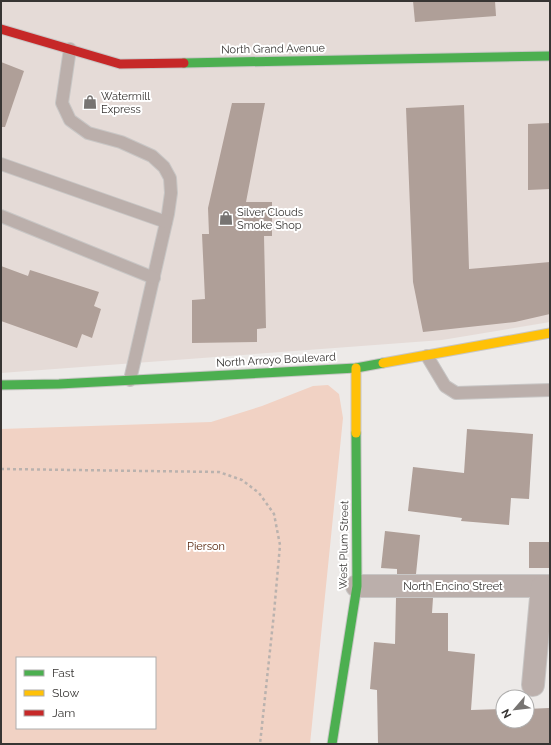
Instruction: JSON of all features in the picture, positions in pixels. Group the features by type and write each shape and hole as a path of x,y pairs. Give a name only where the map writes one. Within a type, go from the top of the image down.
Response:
{"main road":[{"name":"North Grand Avenue","path":"1,29 120,64 550,56"},
{"name":"North Arroyo Boulevard","path":"1,385 59,384 356,368 550,333"},
{"name":"West Plum Street","path":"332,744 357,586 356,368"}],"street":[{"name":"North Encino Street","path":"357,586 546,586"},
{"path":"533,685 546,586"}],"lane":[{"path":"70,49 62,103 70,120 88,134 121,142 152,156 164,167 170,178 172,192 130,380"},
{"path":"1,164 166,222"},
{"path":"1,216 154,278"},
{"path":"427,356 445,386 456,393 550,390"}],"path":[{"path":"1,469 219,472 242,480 259,493 274,514 280,545 260,744"}],"shaded area":[{"path":"1,1 550,1 550,322 442,340 1,373"}],"green space":[{"name":"Pierson","path":"328,385 339,394 343,418 310,744 1,744 1,429 211,422 262,406 313,386"}],"building":[{"path":"413,1 495,1 496,16 415,22"},
{"path":"1,62 24,71 5,127 1,127"},
{"path":"232,103 265,103 246,202 272,202 272,236 264,236 266,328 257,329 257,342 192,343 192,300 205,299 202,234 209,234 208,208"},
{"path":"464,105 469,269 550,262 550,314 515,322 423,332 413,282 406,108"},
{"path":"550,123 550,189 528,190 528,124"},
{"path":"1,266 28,276 30,270 99,292 94,306 101,309 92,338 82,334 77,348 1,321"},
{"path":"467,429 533,434 529,499 511,498 509,525 461,521 462,518 408,511 413,467 464,473"},
{"path":"385,531 420,535 416,574 397,574 397,569 381,568"},
{"path":"529,542 550,542 550,568 529,568"},
{"path":"396,598 433,598 432,613 448,613 448,651 475,654 471,710 495,709 495,729 535,729 535,709 549,708 550,744 378,744 377,690 370,689 374,642 395,644"}],"traffic: fast":[{"path":"184,63 550,56"},
{"path":"1,385 59,384 356,368 383,363"},
{"path":"332,744 357,586 356,433"}],"traffic: slow":[{"path":"383,363 550,333"},
{"path":"356,368 356,433"}],"traffic: jam":[{"path":"1,29 120,64 184,63"}],"place":[{"name":"Watermill Express","path":"90,102"},
{"name":"Silver Clouds Smoke Shop","path":"226,218"}]}
